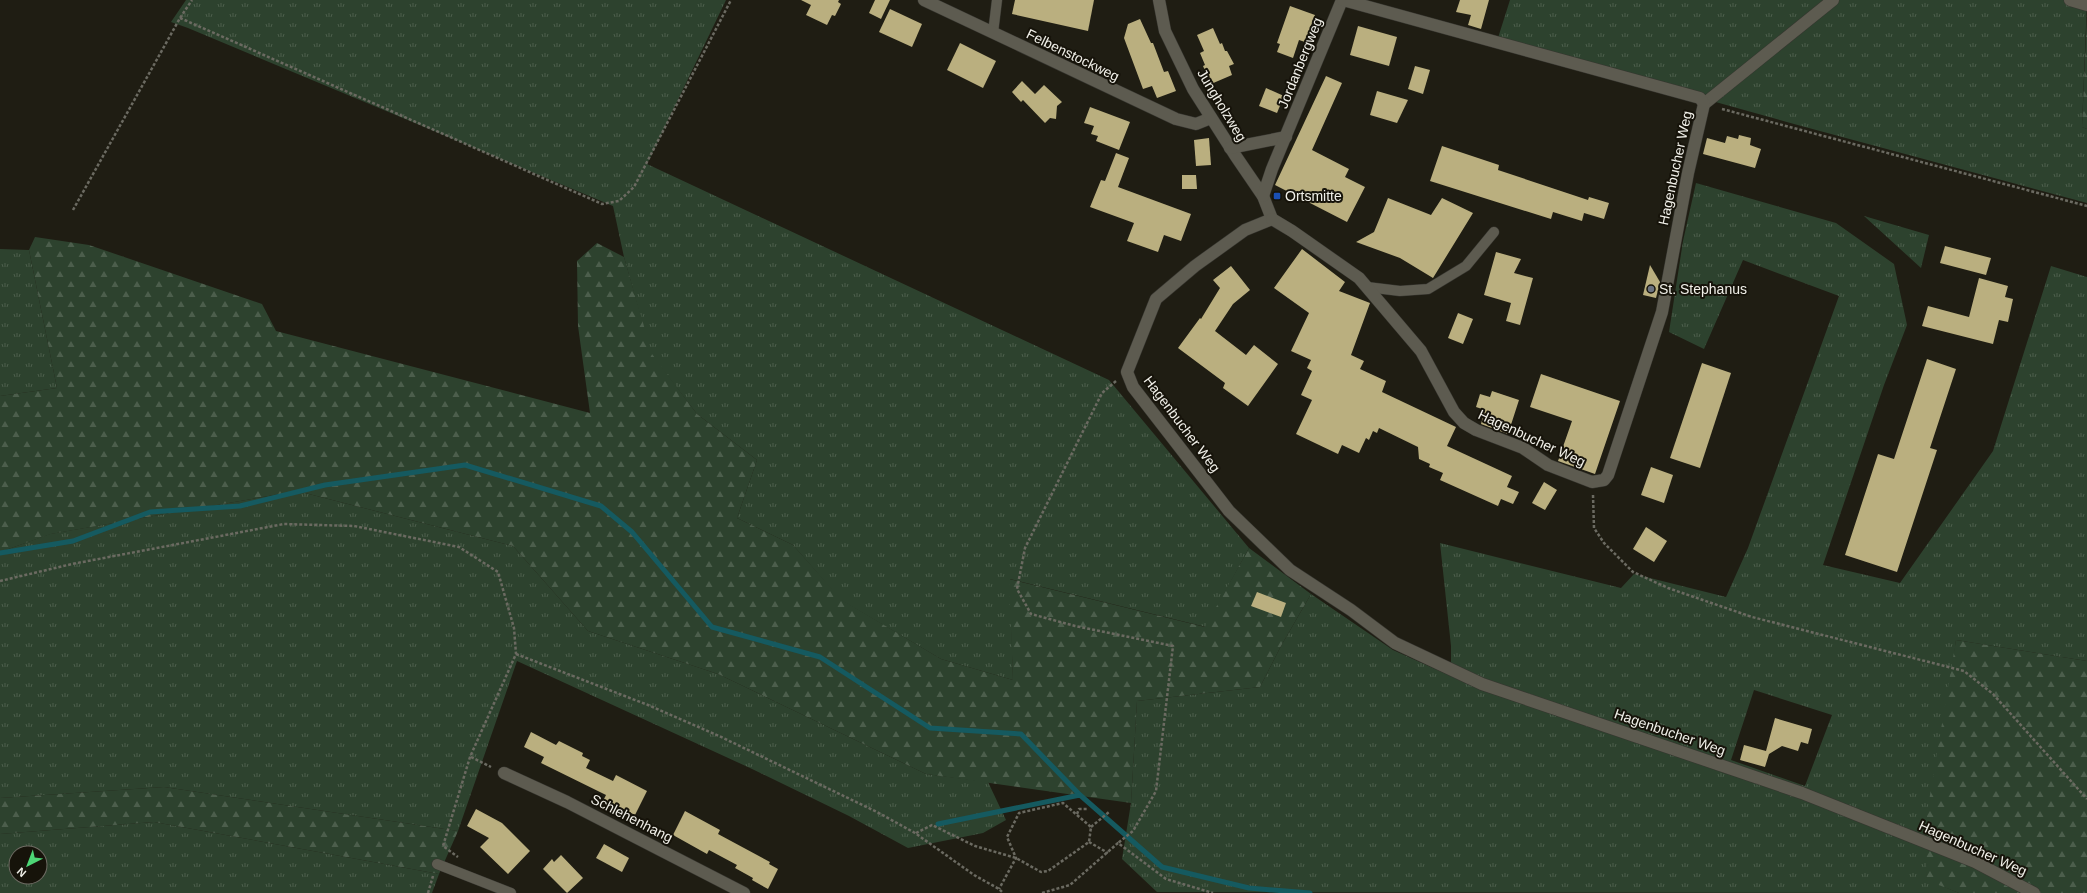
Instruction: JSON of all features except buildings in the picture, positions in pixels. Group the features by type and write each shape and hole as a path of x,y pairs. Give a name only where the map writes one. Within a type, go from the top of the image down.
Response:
{"street":[{"name":"Felbenstockweg","path":"924,0 1176,120 1196,124 1211,118"},
{"name":"Jungholzweg","path":"1159,0 1165,31 1193,89 1230,148 1264,196 1272,219"},
{"name":"Hagenbucher Weg","path":"1343,0 1700,98 1704,104 1688,173 1662,312 1608,475 1598,482 1592,482 1548,465 1523,448 1476,430 1464,423 1454,412 1421,351 1359,278 1292,231 1272,219 1245,230 1194,266 1156,299 1127,372 1138,393 1229,511 1290,570 1351,610 1395,643 1482,684 1802,793 1975,862 2034,893"},
{"name":"Jordanbergweg","path":"1264,196 1286,137 1343,0"},
{"path":"1704,104 1833,0"},
{"path":"2070,0 2087,5"},
{"path":"1230,148 1286,137"},
{"name":"Schlehenhang","path":"504,773 567,802 744,893"}],"lane":[{"path":"993,33 997,0"},
{"path":"1367,287 1400,291 1428,289 1466,266 1494,232"},
{"path":"437,864 511,893"}],"path":[{"path":"73,210 180,18 192,0"},
{"path":"180,18 602,204 619,201 634,187 731,0"},
{"path":"1704,104 2087,206"},
{"path":"1042,893 1070,884 1133,831 1156,792 1173,646 1075,626 1031,614 1017,589 1025,548 1102,393 1127,372"},
{"path":"1592,482 1594,528 1604,543 1633,572 1668,588 1752,617 1964,671 1993,694 2087,799"},
{"path":"0,581 72,564 284,524 354,526 458,547 498,572 514,628 516,654 470,757 443,846"},
{"path":"516,654 648,705 712,733 878,812 915,833 974,875 999,889 1003,893"},
{"path":"470,757 504,773"},
{"path":"1016,858 1006,837 1019,813 1063,803 1091,827"},
{"path":"1077,814 1080,809 1087,809"},
{"path":"915,833 932,826 975,846 1016,858 1040,872 1048,871 1089,842 1091,827 1109,812"},
{"path":"1089,842 1108,853"},
{"path":"1118,843 1166,879 1213,893"},
{"path":"999,889 1016,858"}],"green space":[{"path":"186,0 726,0 647,164 1109,380 1249,548 1206,627 1010,579 1013,680 941,659 841,600 793,545 737,518 757,460 697,414 651,354 624,257 613,206 171,22"},
{"path":"1510,0 2087,0 2082,127 2087,129 2087,203 1794,124 1497,41"},
{"path":"2087,12 2087,129 2082,127"},
{"path":"1696,183 1836,223 1894,264 1907,325 1884,385 1823,565 1900,583 1993,451 2051,266 2087,277 2087,661 1956,640 1926,879 1959,893 1157,892 1122,859 1131,803 1137,701 1260,687 1281,646 1311,594 1393,650 1451,676 1451,646 1440,543 1621,588 1634,574 1726,597 1748,548 1839,296 1743,260 1704,349 1669,332 1683,241","holes":["1754,690 1832,715 1805,786 1731,760"]},
{"path":"1864,216 1929,235 1921,268"},
{"path":"35,237 89,245 262,304 276,331 590,413 578,326 577,261 597,243 624,257 652,354 697,414 757,460 737,518 793,545 842,600 941,659 1013,680 1009,579 1205,627 1249,548 1311,594 1281,646 1260,687 1137,701 1131,803 926,774 718,674 588,631 513,546 297,491 51,534 0,552 0,396 57,388 29,250"},
{"path":"0,249 29,250 57,388 0,396"},
{"path":"297,491 513,546 588,631 718,674 926,774 988,782 1006,820 983,833 908,848 849,816 750,768 517,661 458,831 164,787 0,798 0,552 50,534"},
{"path":"1956,640 2087,661 2087,893 1959,893 1926,880 1927,813"},
{"path":"164,787 458,831 439,874 154,822 0,834 0,798"},
{"path":"154,822 439,874 432,893 0,893 0,834"}],"waterway":[{"path":"0,553 73,541 150,512 240,506 325,485 465,465 601,506 632,532 712,627 820,657 930,728 1021,734 1080,795"},
{"path":"938,824 1080,795 1162,867 1249,888 1310,893"}],"place":[{"name":"Ortsmitte","path":"1277,196"},
{"name":"St. Stephanus","path":"1651,289"}]}
